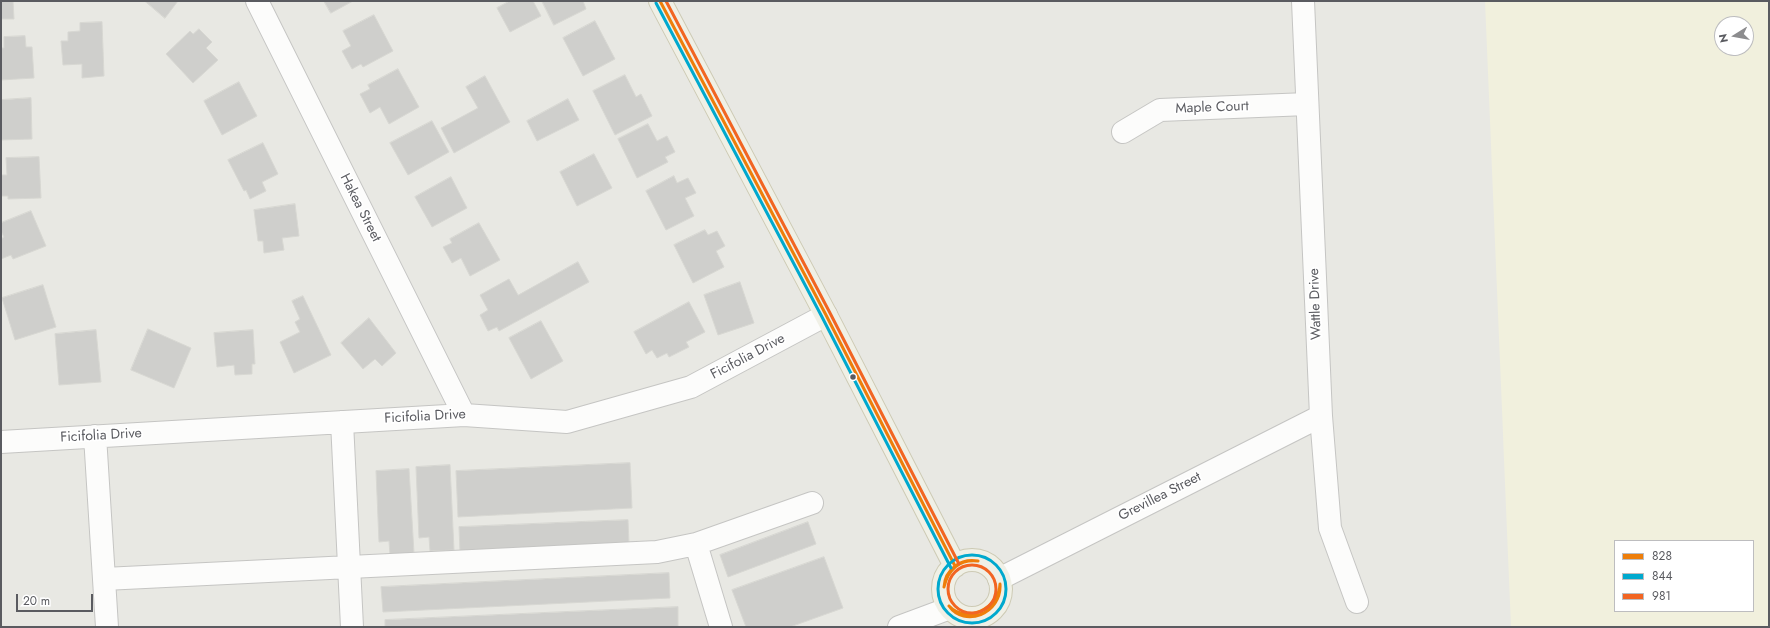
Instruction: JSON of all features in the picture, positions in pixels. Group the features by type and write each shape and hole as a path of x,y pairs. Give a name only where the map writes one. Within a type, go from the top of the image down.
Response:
{"main road":[{"path":"660,1 826,315 955,566"},
{"path":"971,560 980,562 988,565 999,579 1000,595 989,621 977,617 967,618 958,614 950,608 945,600 943,590 944,581 948,572 955,566 971,560"}],"street":[{"name":"Hakea Street","path":"257,1 464,415"},
{"name":"Wattle Drive","path":"1303,1 1321,416 1330,528 1357,602"},
{"name":"Maple Court","path":"1124,132 1160,110 1308,104"},
{"name":"Ficifolia Drive","path":"1,442 464,415 567,422 691,387 826,315"},
{"name":"Grevillea Street","path":"999,579 1321,416"},
{"path":"342,422 352,627"},
{"path":"95,436 106,627"},
{"path":"104,579 657,552 696,544 812,503"},
{"path":"696,544 721,627"},
{"path":"899,627 950,608"}],"shaded area":[{"path":"1485,1 1769,1 1769,627 1511,627"}],"building":[{"path":"1,1 13,1 14,19 1,19"},
{"path":"145,1 178,1 165,18"},
{"path":"324,1 353,1 331,13"},
{"path":"510,1 533,1 541,16 510,32 497,8"},
{"path":"542,1 583,1 586,9 554,25"},
{"path":"374,15 393,51 363,67 361,64 352,69 342,51 351,46 343,31"},
{"path":"595,21 615,59 583,76 563,38"},
{"path":"102,22 104,76 82,78 82,64 63,65 61,41 68,41 68,32 80,31 80,23"},
{"path":"199,29 212,42 206,48 218,60 193,83 166,54 190,31 193,34"},
{"path":"25,36 26,47 32,47 34,78 1,80 1,48 4,48 4,37"},
{"path":"398,69 419,107 389,124 380,107 370,113 360,94 370,89 368,85"},
{"path":"625,75 636,97 641,94 652,116 615,135 593,91"},
{"path":"485,76 510,122 454,153 441,128 478,108 466,87"},
{"path":"239,82 257,116 222,135 204,101"},
{"path":"31,98 32,139 1,140 1,100"},
{"path":"568,99 579,120 537,141 527,121"},
{"path":"432,121 449,152 408,175 390,143"},
{"path":"648,124 657,141 667,136 675,152 665,157 668,162 637,178 618,139"},
{"path":"263,143 278,174 262,182 266,191 250,199 246,190 244,191 228,160"},
{"path":"594,154 612,188 577,206 560,172"},
{"path":"39,157 41,198 8,199 8,196 1,196 1,175 7,175 6,158"},
{"path":"674,176 677,183 688,178 696,193 685,198 694,216 666,230 646,191"},
{"path":"451,177 467,208 432,227 415,197"},
{"path":"295,204 299,236 282,238 284,250 264,253 263,241 258,241 254,210"},
{"path":"31,211 46,246 13,259 11,255 1,259 1,239 4,237 1,231 1,223"},
{"path":"479,223 500,260 470,276 461,258 452,263 443,247 452,243 450,239"},
{"path":"705,230 708,235 717,231 725,246 716,251 724,267 693,283 674,245"},
{"path":"578,262 589,282 499,331 497,327 488,331 480,315 488,310 480,295 509,279 518,295"},
{"path":"740,282 754,323 718,335 704,295"},
{"path":"43,285 56,327 15,340 2,298"},
{"path":"303,296 331,355 294,373 280,342 300,332 295,322 300,319 292,301"},
{"path":"689,302 705,332 686,342 689,347 669,357 667,353 657,358 652,350 646,354 634,332"},
{"path":"369,318 396,353 382,366 375,359 363,369 341,343"},
{"path":"541,321 563,361 531,379 509,338"},
{"path":"148,329 191,348 174,388 131,370"},
{"path":"96,330 101,382 59,385 55,334"},
{"path":"253,330 255,364 252,364 252,374 235,375 234,365 217,367 214,333"},
{"path":"630,463 632,508 458,517 456,471"},
{"path":"450,465 454,550 430,551 429,537 419,538 416,467"},
{"path":"409,469 414,553 390,555 389,541 379,542 376,471"},
{"path":"628,520 629,544 460,551 459,527"},
{"path":"808,522 816,544 728,577 720,555"},
{"path":"824,557 843,608 790,627 746,627 732,590"},
{"path":"669,573 670,598 383,612 381,587"},
{"path":"678,607 678,627 385,627 385,620"}],"transit line":[{"name":"828","path":"660,1 826,315 955,566"},
{"name":"981","path":"666,1 830,313 959,564"},
{"name":"844","path":"656,3 822,317 951,568"},
{"name":"844","path":"972,555 985,558 996,565 1003,576 1006,589 1003,602 996,613 985,620 972,623 959,620 948,613 941,602 938,589 941,576 948,565 959,558 972,555"},
{"name":"828","path":"944,587 947,575 955,566 966,561 978,561"},
{"name":"828","path":"944,587 948,575 956,566 966,562 978,561"},
{"name":"981","path":"972,565 981,567 989,572 994,580 996,589 994,598 989,606 981,611 972,613 963,611 955,606 950,598 948,589 950,580 955,572 963,567 972,565"},
{"name":"828","path":"949,606 964,614 972,614 980,611 988,607 994,601 1000,584"},
{"name":"828","path":"949,606 956,613 964,616 972,617 981,614 989,610 995,603 999,594 1000,584"}]}
